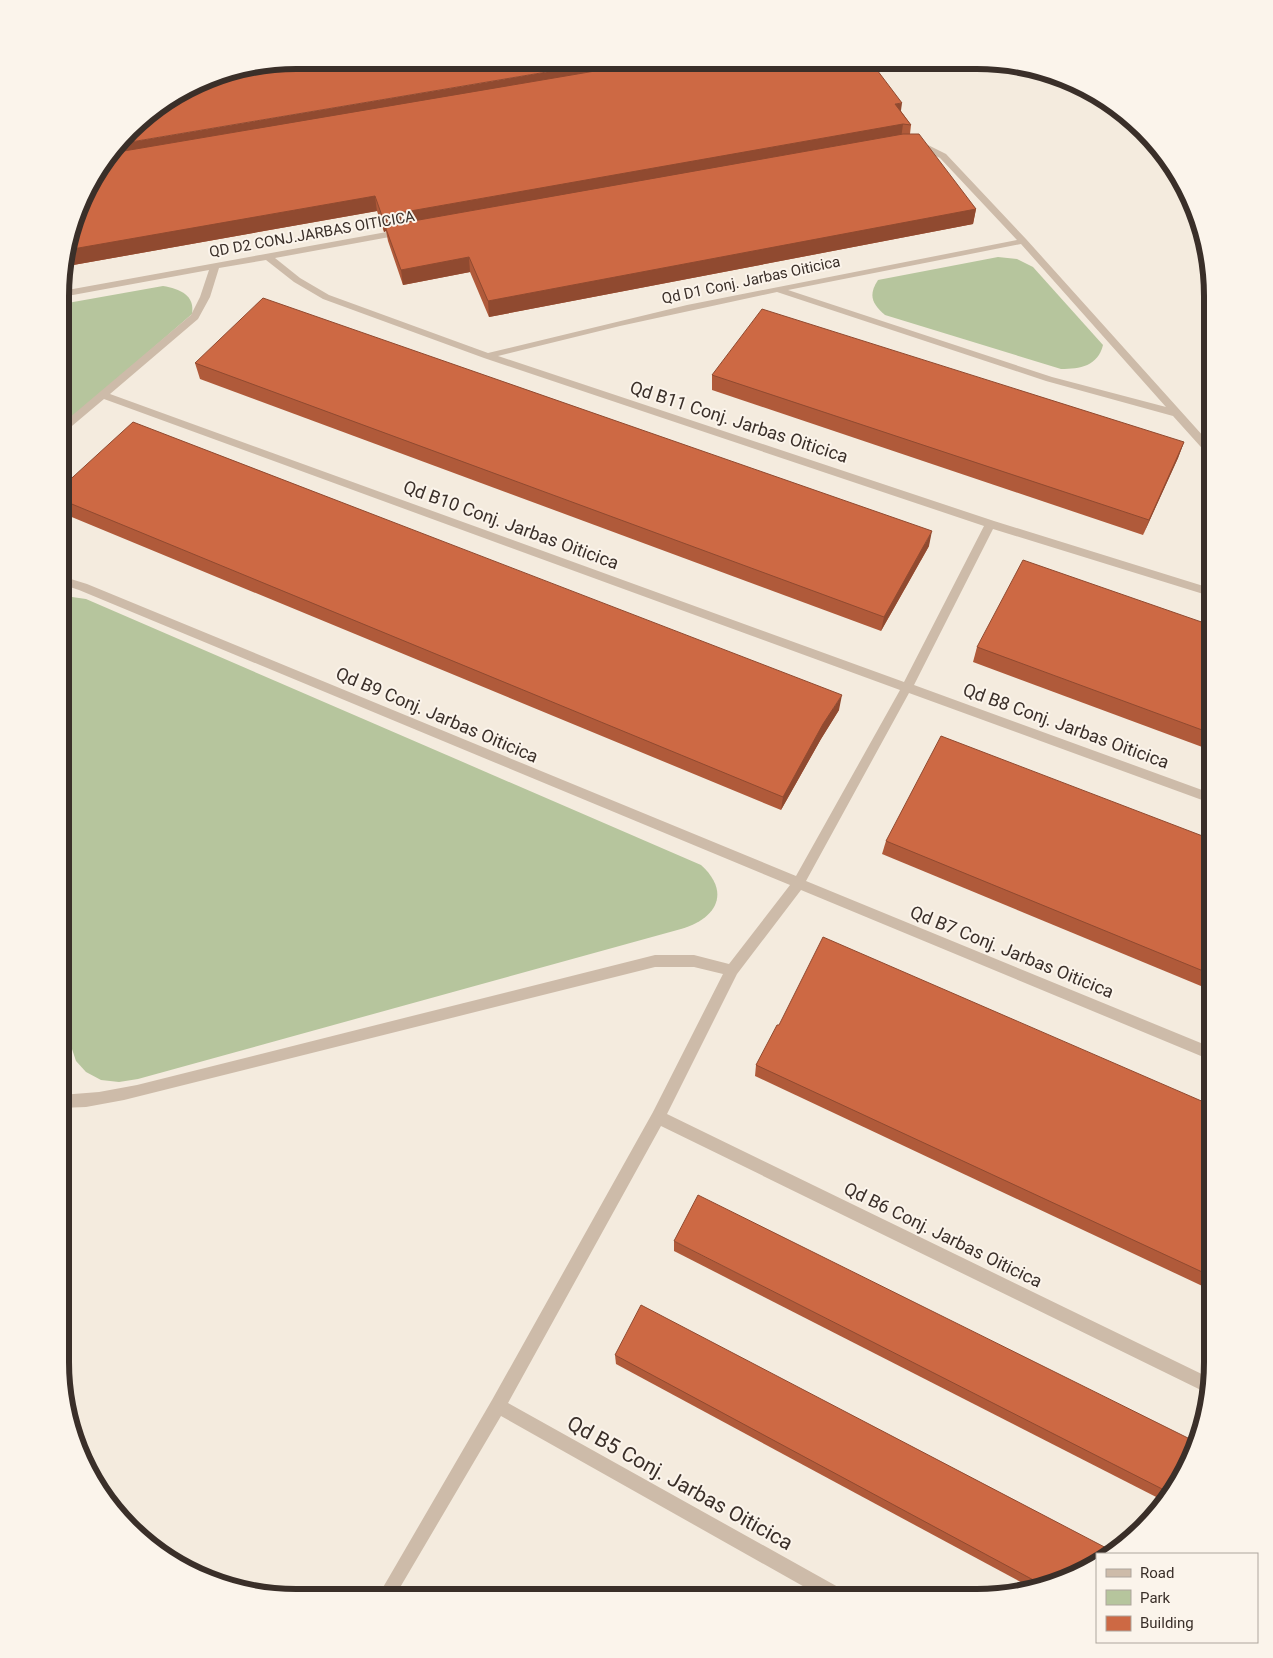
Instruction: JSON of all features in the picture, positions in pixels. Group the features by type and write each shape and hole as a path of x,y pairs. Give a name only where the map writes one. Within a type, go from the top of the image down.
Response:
{"street":[{"path":"908,144 922,146 943,156 1023,241 1204,444"},
{"name":"QD D2 CONJ.JARBAS OITICICA","path":"69,293 413,230"},
{"name":"Qd D1 Conj. Jarbas Oiticica","path":"487,356 562,336 778,289 1023,241"},
{"name":"Qd B11 Conj. Jarbas Oiticica","path":"267,256 297,280 326,297 487,356 990,524 1204,590"},
{"path":"69,423 195,317 205,297 216,266"},
{"path":"778,289 1049,379 1176,413"},
{"name":"Qd B10 Conj. Jarbas Oiticica","path":"103,395 908,687"},
{"path":"390,1589 498,1406 658,1117 732,970 798,884 908,687 990,524"},
{"name":"Qd B9 Conj. Jarbas Oiticica","path":"69,582 92,590 798,884"},
{"name":"Qd B8 Conj. Jarbas Oiticica","path":"908,687 1204,796"},
{"name":"Qd B7 Conj. Jarbas Oiticica","path":"798,884 1204,1051"},
{"path":"69,1102 153,1087 655,961 694,961 732,970"},
{"name":"Qd B6 Conj. Jarbas Oiticica","path":"658,1117 1203,1383"},
{"name":"Qd B5 Conj. Jarbas Oiticica","path":"498,1406 824,1589"}],"green space":[{"path":"998,257 1017,259 1033,267 1103,345 1101,352 1093,362 1081,367 1061,369 885,315 874,303 872,295 878,280"},
{"path":"163,286 185,294 191,302 192,314 69,421 69,303"},
{"path":"69,598 86,599 701,865 716,885 716,903 704,919 681,929 138,1079 119,1082 101,1080 86,1072 76,1061 71,1046 69,1028"}],"building":[{"path":"281,69 564,69 128,142 146,125 182,99 209,86 252,73"},
{"path":"607,69 876,69 902,103 895,104 911,125 903,124 382,216 375,196 74,249 76,237 92,195 121,151"},
{"path":"903,134 919,134 976,209 488,301 469,257 401,270 385,226"},
{"path":"263,298 932,531 884,617 195,363"},
{"path":"762,309 1184,442 1149,520 712,375"},
{"path":"133,422 842,695 823,724 783,797 69,503 69,481"},
{"path":"1023,560 1204,623 1204,731 977,647"},
{"path":"941,736 1204,837 1204,971 886,841"},
{"path":"823,937 1204,1102 1204,1273 756,1065 777,1025 779,1025"},
{"path":"698,1195 1190,1439 1187,1449 1174,1476 1164,1490 674,1241"},
{"path":"641,1305 1107,1548 1100,1553 1096,1553 1096,1556 1078,1566 1037,1582 615,1355"}]}
